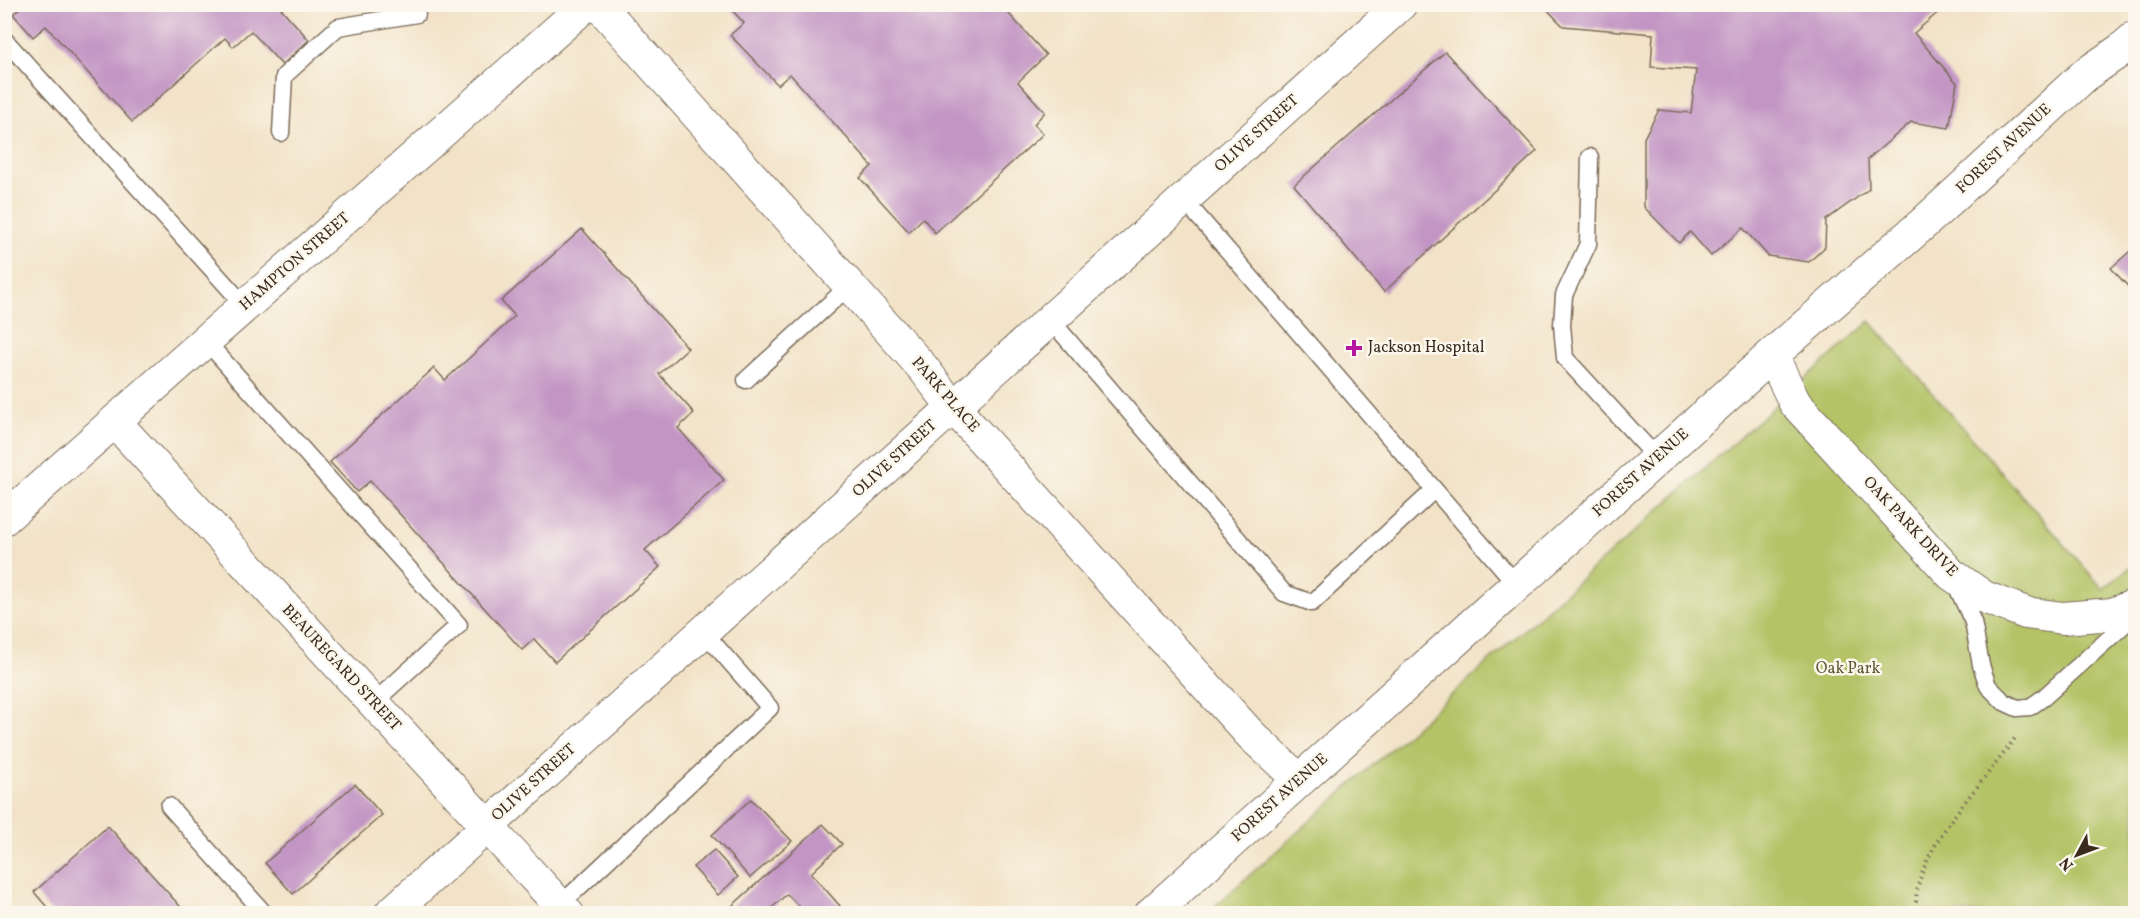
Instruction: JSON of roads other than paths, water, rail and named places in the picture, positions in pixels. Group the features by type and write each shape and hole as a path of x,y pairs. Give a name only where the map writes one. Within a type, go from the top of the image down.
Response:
{"street":[{"name":"HAMPTON STREET","path":"4,519 586,4"},
{"name":"PARK PLACE","path":"598,4 954,406 1251,735 1299,780"},
{"name":"OLIVE STREET","path":"390,914 1401,4"},
{"name":"FOREST AVENUE","path":"1151,914 1772,355 1925,222 2086,74 2136,38"},
{"name":"OAK PARK DRIVE","path":"1772,355 1796,403 1951,574 1984,597 2026,613 2063,618 2112,614 2136,605"},
{"name":"BEAUREGARD STREET","path":"114,422 564,909"}],"lane":[{"path":"281,133 284,76 338,27 417,14"},
{"path":"4,39 245,306"},
{"path":"1590,158 1588,244 1564,295 1562,325 1565,358 1657,458"},
{"path":"1184,200 1517,585"},
{"path":"746,380 849,286"},
{"path":"1050,319 1284,592 1312,603 1434,490"},
{"path":"206,340 459,625 373,703"},
{"path":"1951,574 1973,622 1981,665 1988,686 2004,702 2017,708 2030,707 2043,698 2136,614"},
{"path":"564,909 770,708 703,631"},
{"path":"169,806 265,914"}],"place":[{"name":"Jackson Hospital","path":"1354,348"}],"park label":[{"name":"Oak Park","path":"1848,669"}]}
